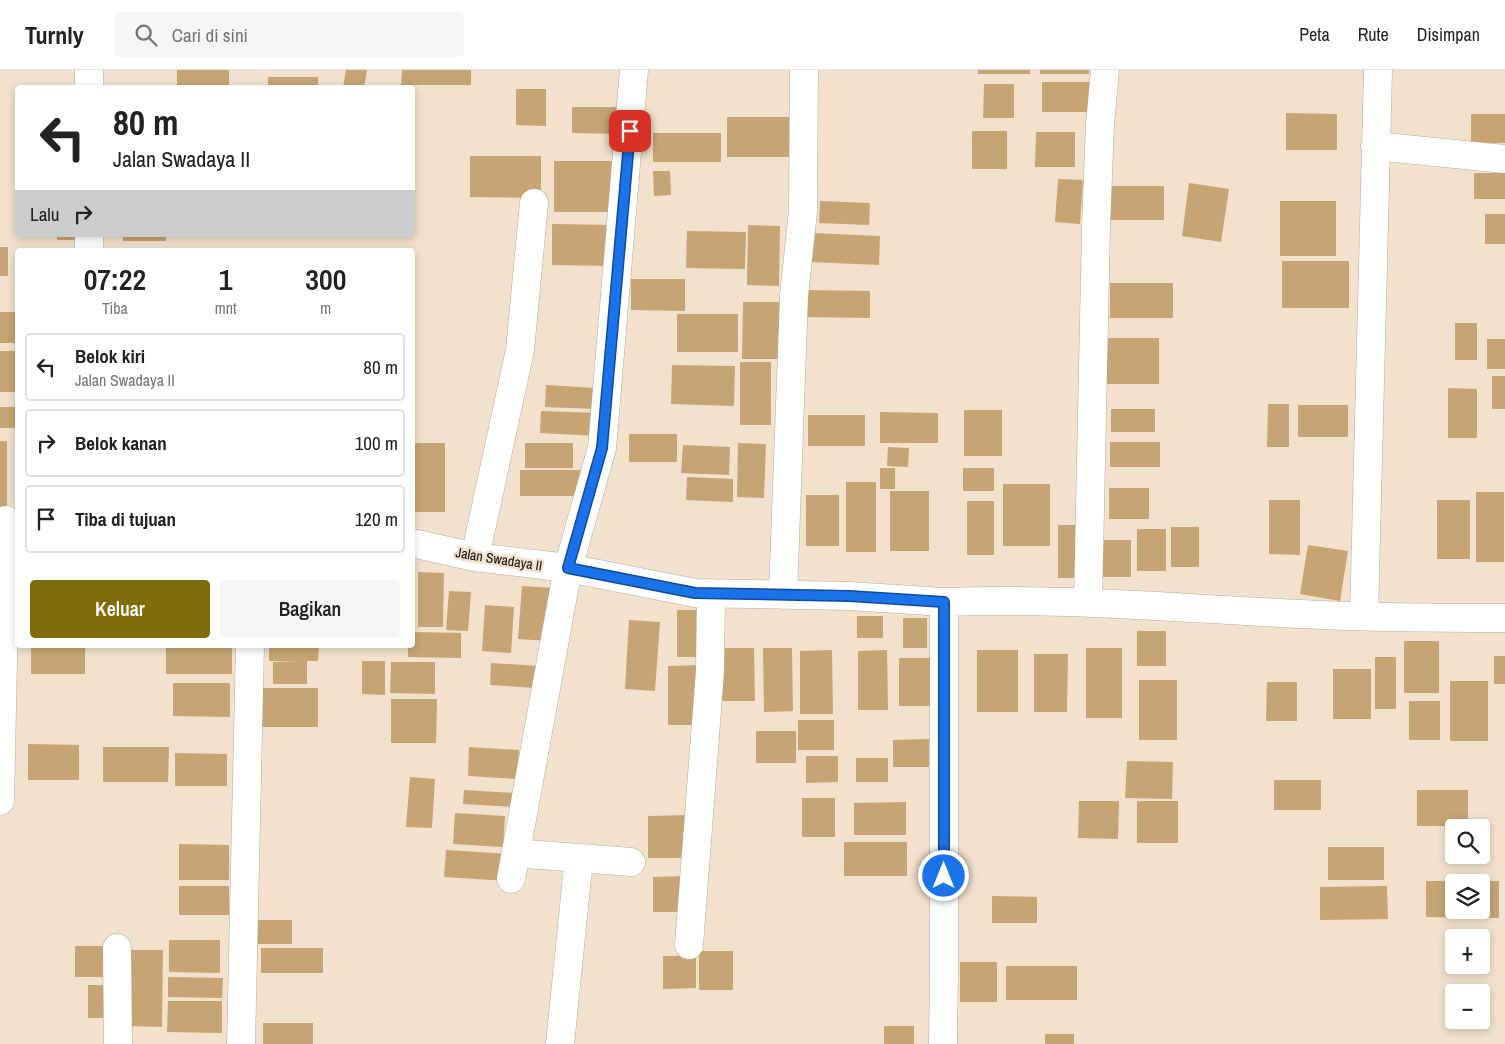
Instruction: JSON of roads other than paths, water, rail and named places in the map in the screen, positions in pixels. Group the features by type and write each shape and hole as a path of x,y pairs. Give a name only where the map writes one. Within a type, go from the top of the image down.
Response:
{"street":[{"path":"89,70 89,85"},
{"path":"511,880 568,568 602,448 634,70"},
{"path":"784,595 794,296 802,211 804,70"},
{"path":"1088,602 1098,171 1105,70"},
{"path":"1364,616 1378,70"},
{"path":"1375,146 1505,159"},
{"path":"480,557 520,350 534,203"},
{"path":"0,801 8,520"},
{"name":"Jalan Swadaya II","path":"415,544 514,563 568,568 695,593 849,596 944,602 981,600 1088,602 1364,616 1505,618"},
{"path":"689,945 710,671 711,593"},
{"path":"943,1044 944,602"},
{"path":"241,1044 250,648"},
{"path":"527,854 631,862"},
{"path":"560,1044 579,858"},
{"path":"117,948 118,1044"}]}
